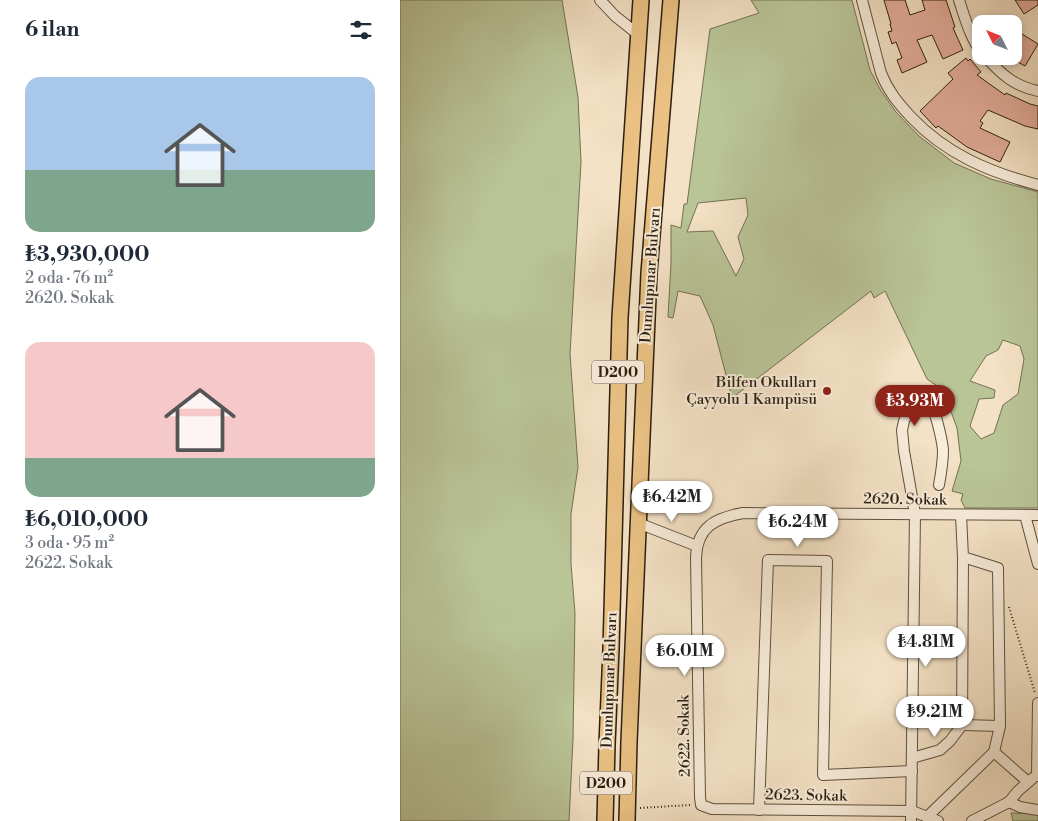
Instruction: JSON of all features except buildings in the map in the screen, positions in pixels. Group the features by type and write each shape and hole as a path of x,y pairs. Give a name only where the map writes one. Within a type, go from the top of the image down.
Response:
{"highway":[{"name":"Dumlupınar Bulvarı","path":"605,821 620,318 641,0"},
{"name":"Dumlupınar Bulvarı","path":"627,815 649,273 672,0"}],"street":[{"path":"600,0 615,16 639,35"},
{"path":"862,0 885,84 891,95 908,114 925,131 959,155 1000,174 1038,185"},
{"path":"958,0 972,36"},
{"path":"994,65 1014,83 1024,88 1038,91"},
{"path":"938,821 927,817 911,816 915,514 902,430 914,400 920,393 929,398 941,437 943,449 939,485"},
{"name":"2620. Sokak","path":"697,546 707,527 724,518 743,513 1038,515"},
{"path":"912,758 940,750 950,741 962,725 963,557 960,515"},
{"path":"1025,515 1038,564"},
{"path":"638,523 697,546"},
{"name":"2622. Sokak","path":"697,546 701,804"},
{"path":"927,817 994,752 1000,726 998,568 963,557"},
{"path":"759,810 768,560 827,561 823,774 912,771"},
{"path":"972,821 1009,802 1028,782 1038,776 1038,703"},
{"path":"962,725 1000,726"},
{"path":"994,752 1028,782"},
{"path":"1009,802 1038,810"},
{"name":"2623. Sokak","path":"701,804 712,810 911,816"}],"path":[{"path":"1008,604 1038,703"},
{"path":"627,815 701,804"}],"green space":[{"path":"400,0 562,0 578,97 581,162 570,354 578,467 571,514 571,564 575,613 573,739 569,821 400,821"},
{"path":"751,0 852,0 870,70 881,91 896,112 919,136 954,163 991,179 1038,192 1038,508 965,508 961,500 963,494 952,491 961,461 957,428 943,390 927,379 885,291 874,298 871,291 732,398 713,325 700,296 678,291 673,318 668,317 671,225 681,228 684,204 687,204 710,29 759,13","holes":["746,198 748,215 738,237 744,259 736,276 713,231 687,232 698,203","1003,340 1020,346 1024,359 1018,394 1003,405 994,433 981,439 970,426 979,399 994,398 995,390 970,381 986,356 998,350"]},
{"path":"1011,813 1038,814 1038,821 1013,821"}],"place":[{"name":"Bilfen Okulları Çayyolu 1 Kampüsü","path":"827,391"}]}
